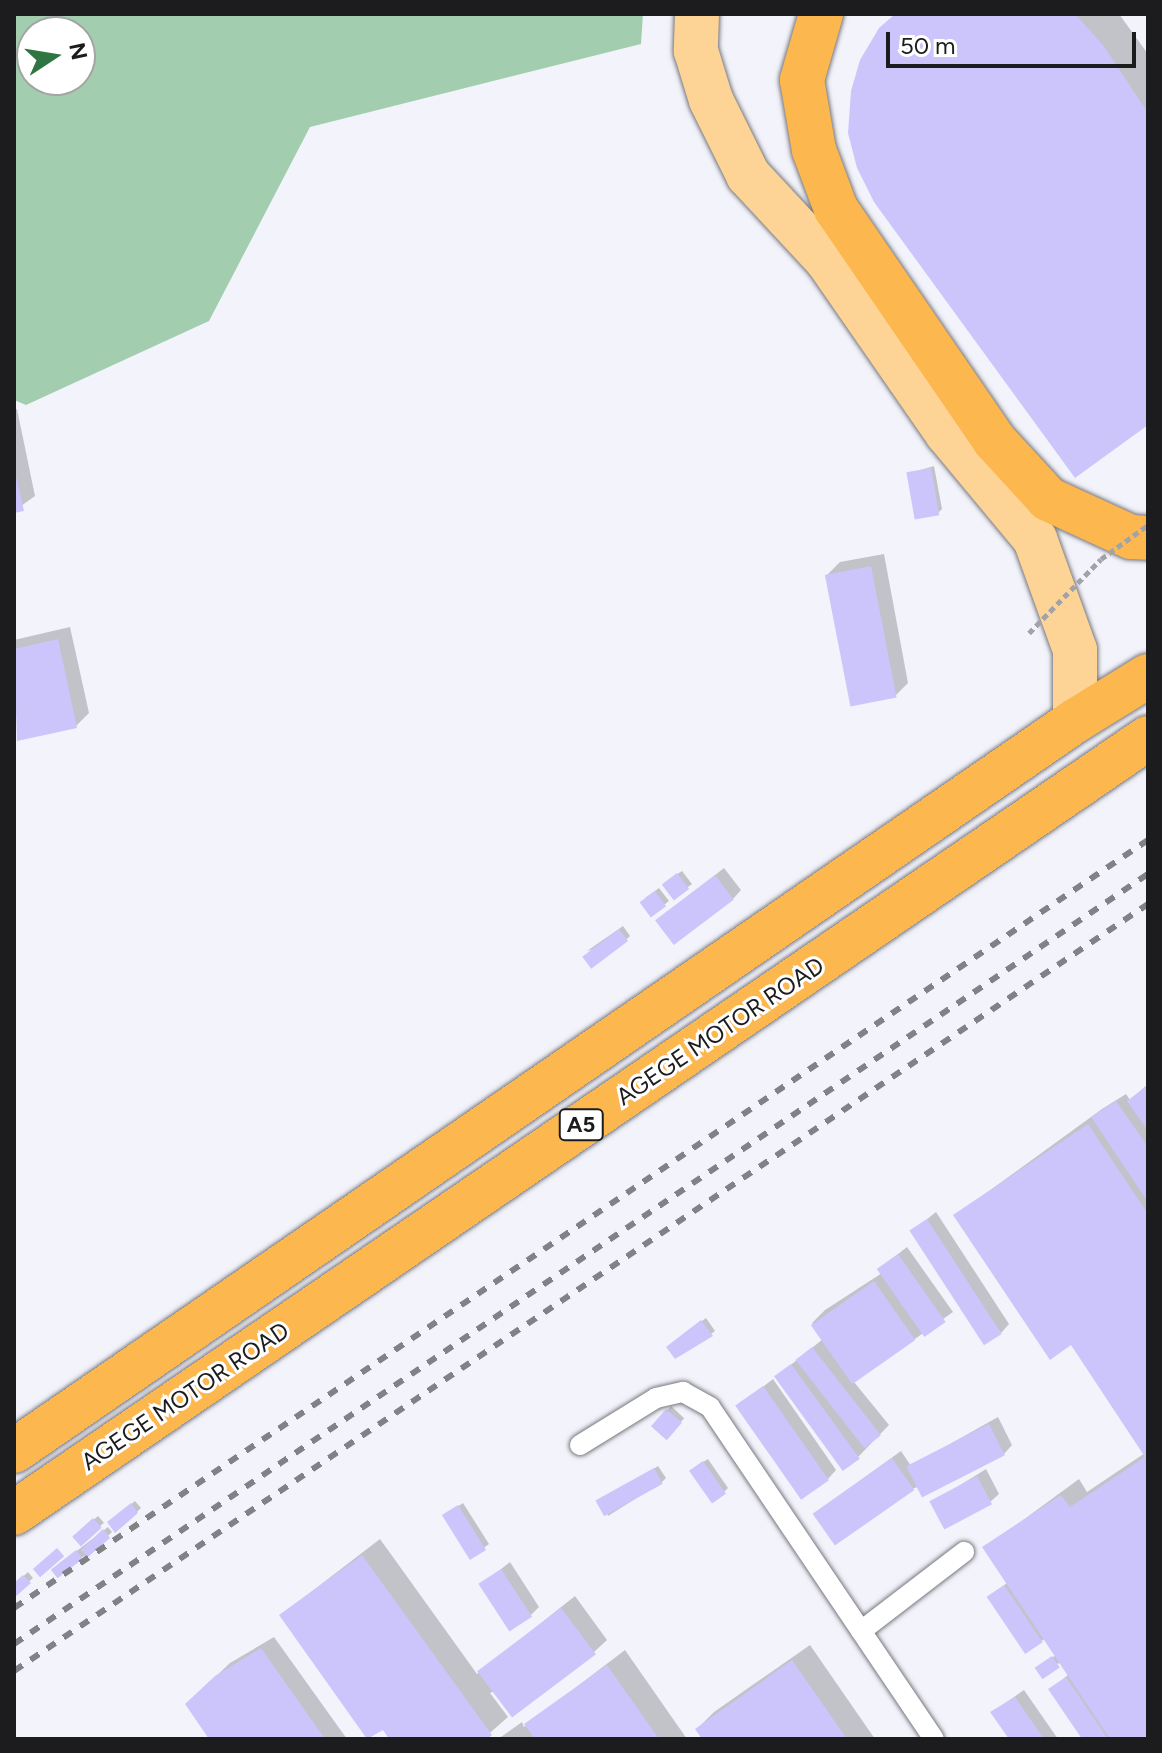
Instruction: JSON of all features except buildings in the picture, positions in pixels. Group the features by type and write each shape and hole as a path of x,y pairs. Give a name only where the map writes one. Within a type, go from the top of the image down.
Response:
{"highway":[{"path":"821,14 802,80 814,150 836,209 994,440 1048,499 1131,537 1148,538"},
{"name":"A5","path":"14,1451 1075,721 1148,676"},
{"name":"AGEGE MOTOR ROAD","path":"14,1513 1148,738"},
{"path":"504,1114 540,1153"}],"main road":[{"path":"697,14 696,51 711,100 748,175 827,260 947,433 1035,539 1075,650 1075,721"}],"lane":[{"path":"580,1445 656,1398 683,1392 710,1407 934,1739"},
{"path":"861,1631 964,1552"}],"path":[{"path":"1029,633 1101,559 1148,525"}],"green space":[{"path":"14,14 643,14 641,44 310,127 209,321 26,405 14,400"}],"railway":[{"path":"14,1608 1148,840"},
{"path":"14,1644 1148,874"},
{"path":"14,1671 1148,904"}]}
